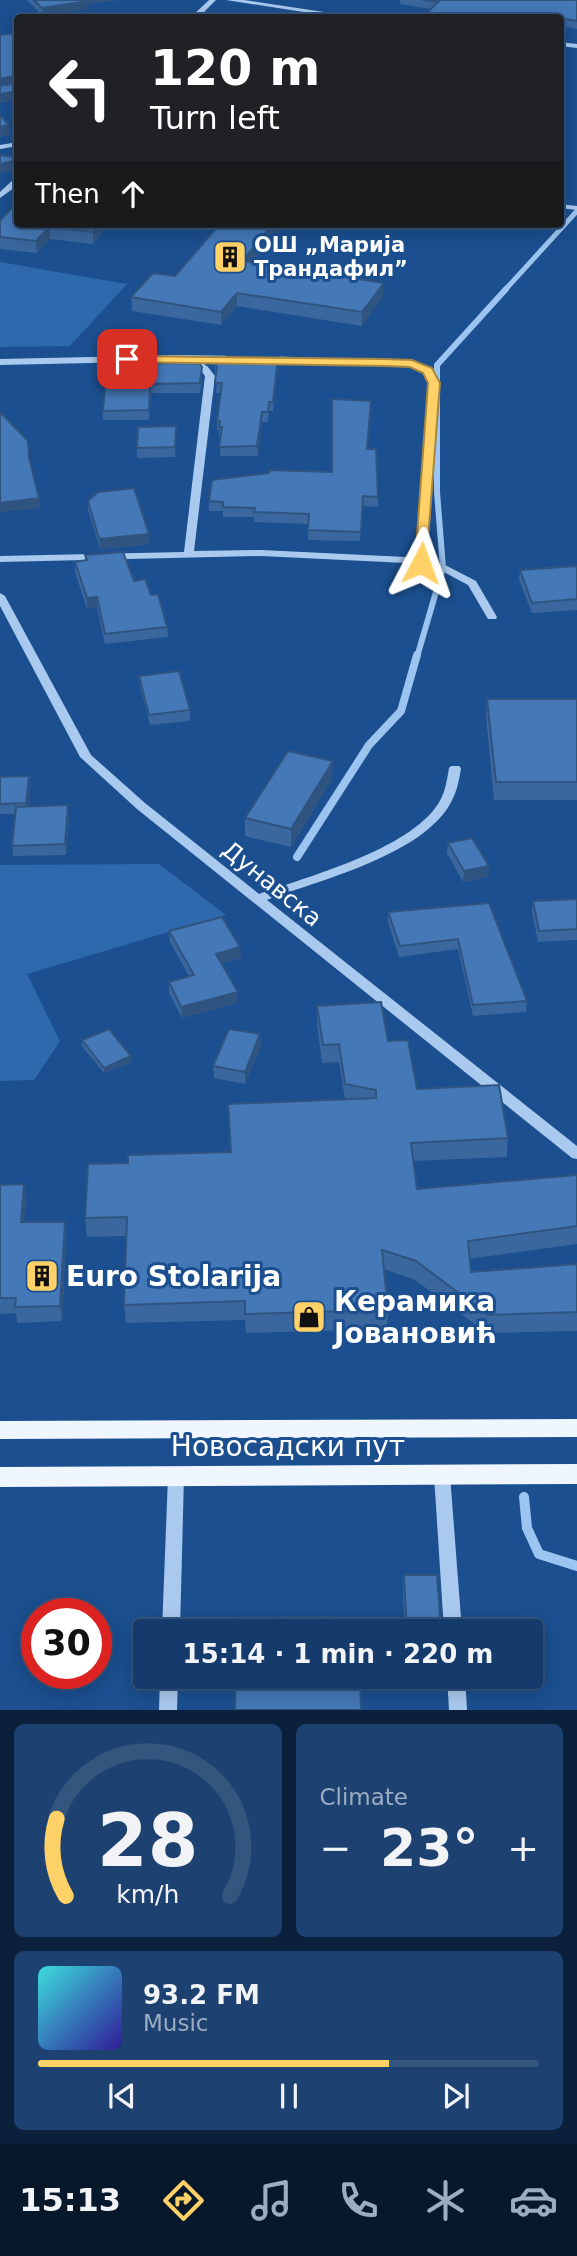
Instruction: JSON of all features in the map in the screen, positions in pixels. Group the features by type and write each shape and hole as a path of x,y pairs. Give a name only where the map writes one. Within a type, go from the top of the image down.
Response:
{"main road":[{"name":"Новосадски пут","path":"0,1430 577,1428"},
{"name":"Новосадски пут","path":"0,1477 577,1474"}],"street":[{"path":"198,14 213,0"},
{"path":"229,0 332,14"},
{"path":"0,196 14,184"},
{"path":"182,358 200,364 210,376 189,554"},
{"path":"0,362 182,358 385,362 412,364 428,371 434,383 421,563"},
{"path":"0,559 189,554 340,556 421,563 443,568 472,583 492,617"},
{"name":"Дунавска","path":"0,596 86,757 141,806 257,900 577,1153"},
{"path":"257,900 369,856 411,836 441,808 452,787 455,768"},
{"path":"442,1475 452,1619"},
{"path":"171,1619 176,1476"},
{"path":"168,1710 169,1689"},
{"path":"457,1689 458,1710"}],"shaded area":[{"path":"0,262 127,284 70,346 0,347"},
{"path":"159,864 226,915 27,974 60,1041 34,1080 0,1081 0,865"}],"building":[{"path":"34,0 87,0 88,1 42,8"},
{"path":"423,0 577,0 577,21 564,19 564,14 426,14 438,2"},
{"path":"14,33 14,76 0,79 0,35"},
{"path":"14,84 14,92 0,94 0,86"},
{"path":"0,115 9,125 0,127"},
{"path":"0,155 14,157 14,161 0,164"},
{"path":"14,205 14,228 48,228 36,241 0,237 0,221"},
{"path":"58,228 96,228 93,232"},
{"name":"ОШ „Марија Трандафил”","path":"217,228 270,228 242,261 384,283 362,312 237,293 221,312 131,297 153,273 175,276"},
{"path":"227,356 278,357 273,402 269,402 268,412 262,412 257,446 219,447 222,427 219,427 220,421 217,421 222,383 215,383 215,363 226,362"},
{"path":"199,363 202,367 200,383 150,384 149,410 103,411 107,364"},
{"path":"332,399 371,401 367,449 376,449 378,497 363,496 361,532 308,530 309,514 254,512 255,508 223,507 223,502 209,501 212,480 269,473 269,470 332,472"},
{"path":"0,412 28,441 29,458 39,498 0,503"},
{"path":"176,426 175,447 137,448 138,427"},
{"path":"134,488 149,534 99,539 88,501 98,492"},
{"path":"123,552 134,581 145,579 151,595 158,594 167,627 105,634 97,597 87,598 75,562 87,560 85,555"},
{"path":"577,566 577,599 532,603 520,570"},
{"path":"179,671 190,710 149,715 139,676"},
{"path":"487,699 577,699 577,782 496,782"},
{"path":"288,751 333,761 291,829 245,818"},
{"path":"29,776 26,803 0,804 0,777"},
{"path":"68,805 65,844 12,846 16,807"},
{"path":"472,838 489,866 464,871 448,843"},
{"path":"577,899 577,929 539,931 533,901"},
{"path":"489,903 527,1001 473,1005 458,939 400,946 388,912"},
{"path":"222,917 240,947 216,954 238,992 181,1007 169,982 194,975 169,931"},
{"path":"381,1002 388,1041 408,1040 417,1089 499,1085 508,1138 411,1143 417,1189 577,1175 577,1226 468,1241 471,1272 577,1264 577,1312 488,1315 416,1261 382,1250 388,1310 245,1314 245,1301 124,1305 127,1217 85,1218 88,1164 128,1163 128,1155 231,1152 228,1104 376,1098 376,1090 345,1084 339,1044 323,1045 317,1006"},
{"path":"109,1029 131,1056 104,1068 82,1040"},
{"path":"229,1029 260,1034 245,1072 213,1066"},
{"path":"24,1184 21,1222 65,1222 60,1306 15,1307 16,1298 0,1298 0,1185"},
{"path":"404,1575 437,1575 440,1619 406,1619"},
{"path":"333,1617 333,1619 237,1619"},
{"path":"236,1689 360,1689 361,1710 235,1710"}],"waterway":[{"path":"564,225 577,211"},
{"path":"505,290 562,228"},
{"path":"417,657 443,568 437,492 437,365 506,289"},
{"path":"297,857 369,745 401,711 417,655"},
{"path":"524,1497 527,1528 539,1554 577,1566"}],"place":[{"name":"ОШ „Марија Трандафил”","path":"230,257"},
{"name":"Euro Stolarija","path":"42,1276"},
{"name":"Керамика Јовановић","path":"309,1317"}],"route":[{"path":"127,359 385,362 412,364 428,371 434,383 421,563"}]}
